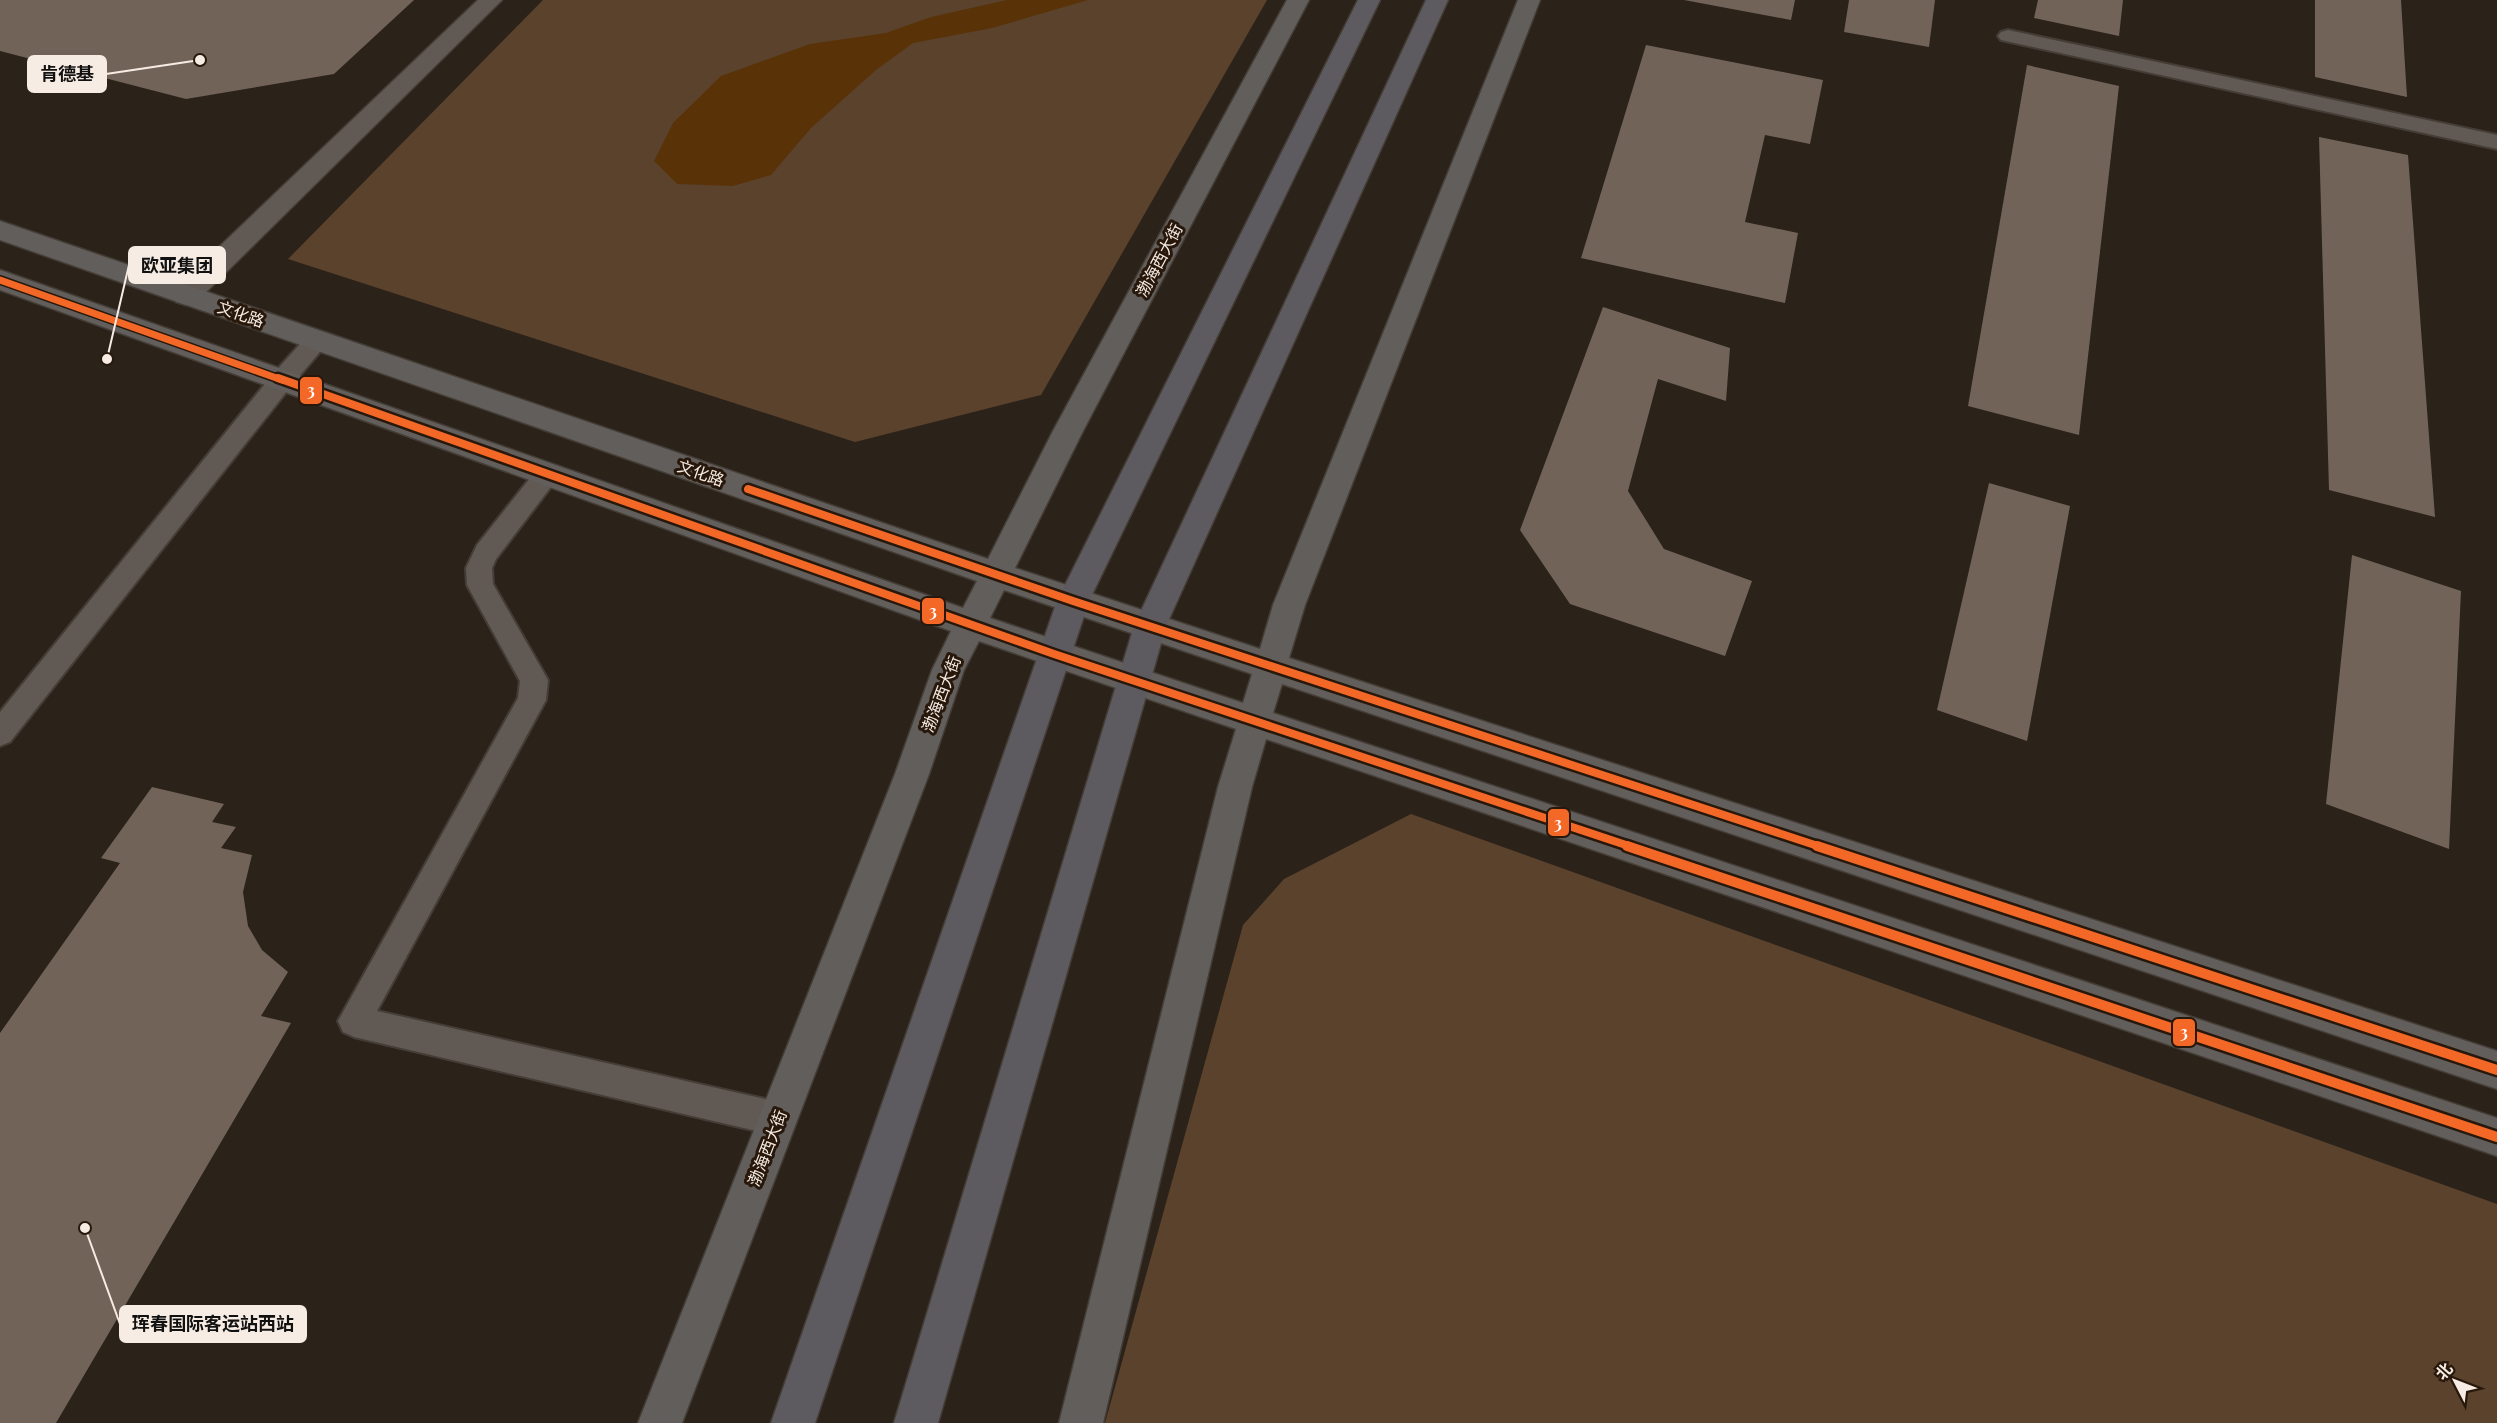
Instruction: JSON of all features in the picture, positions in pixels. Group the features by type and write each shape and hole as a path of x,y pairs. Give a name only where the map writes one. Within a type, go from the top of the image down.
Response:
{"highway":[{"path":"794,1423 1073,601 1369,0"},
{"path":"916,1423 1150,626 1437,0"}],"street":[{"path":"186,294 491,0"},
{"name":"渤海西大街","path":"660,1423 912,774 948,670 1068,431 1298,0"},
{"path":"1081,1423 1235,787 1289,605 1529,0"},
{"name":"文化路","path":"0,230 1073,601 2497,1070"},
{"path":"0,280 1054,654 2497,1137"}],"lane":[{"path":"2008,36 2497,142"},
{"path":"0,733 282,380 317,340"},
{"path":"548,475 486,553 479,568 480,585 534,680 532,700 354,1021 778,1119"}],"shaded area":[{"path":"543,0 1267,0 1041,395 855,442 288,259"},
{"path":"1007,0 1088,0 992,28 913,43 876,70 811,128 771,175 733,186 677,184 654,161 673,123 721,76 810,44 886,33 931,17"},
{"path":"1411,814 2497,1204 2497,1423 1105,1423 1243,925 1284,879"}],"building":[{"path":"0,0 414,0 334,74 186,99 0,51"},
{"path":"1684,0 1795,0 1791,20"},
{"path":"1849,0 1935,0 1929,47 1844,32"},
{"path":"2038,0 2123,0 2119,36 2034,18"},
{"path":"2315,0 2401,0 2407,97 2315,77"},
{"path":"1646,45 1823,80 1810,144 1765,135 1745,222 1798,233 1785,303 1581,258"},
{"path":"2027,65 2119,86 2079,435 1968,406"},
{"path":"2319,137 2408,155 2435,517 2329,490"},
{"path":"1603,307 1730,348 1726,401 1658,379 1628,491 1664,549 1752,581 1725,656 1570,604 1520,530"},
{"path":"1989,483 2070,506 2027,741 1937,710"},
{"path":"2352,555 2461,591 2449,849 2326,804"},
{"path":"152,787 224,804 212,822 236,827 221,848 252,855 243,892 248,926 262,950 288,972 261,1016 291,1023 56,1423 0,1423 0,1033 120,863 101,858"}],"transit line":[{"name":"3","path":"0,280 1054,654 2497,1137"},
{"name":"3","path":"748,489 1073,601 2497,1070"}],"place":[{"name":"肯德基","path":"200,60"},
{"name":"欧亚集团","path":"107,359"},
{"name":"珲春国际客运站西站","path":"85,1228"}]}
